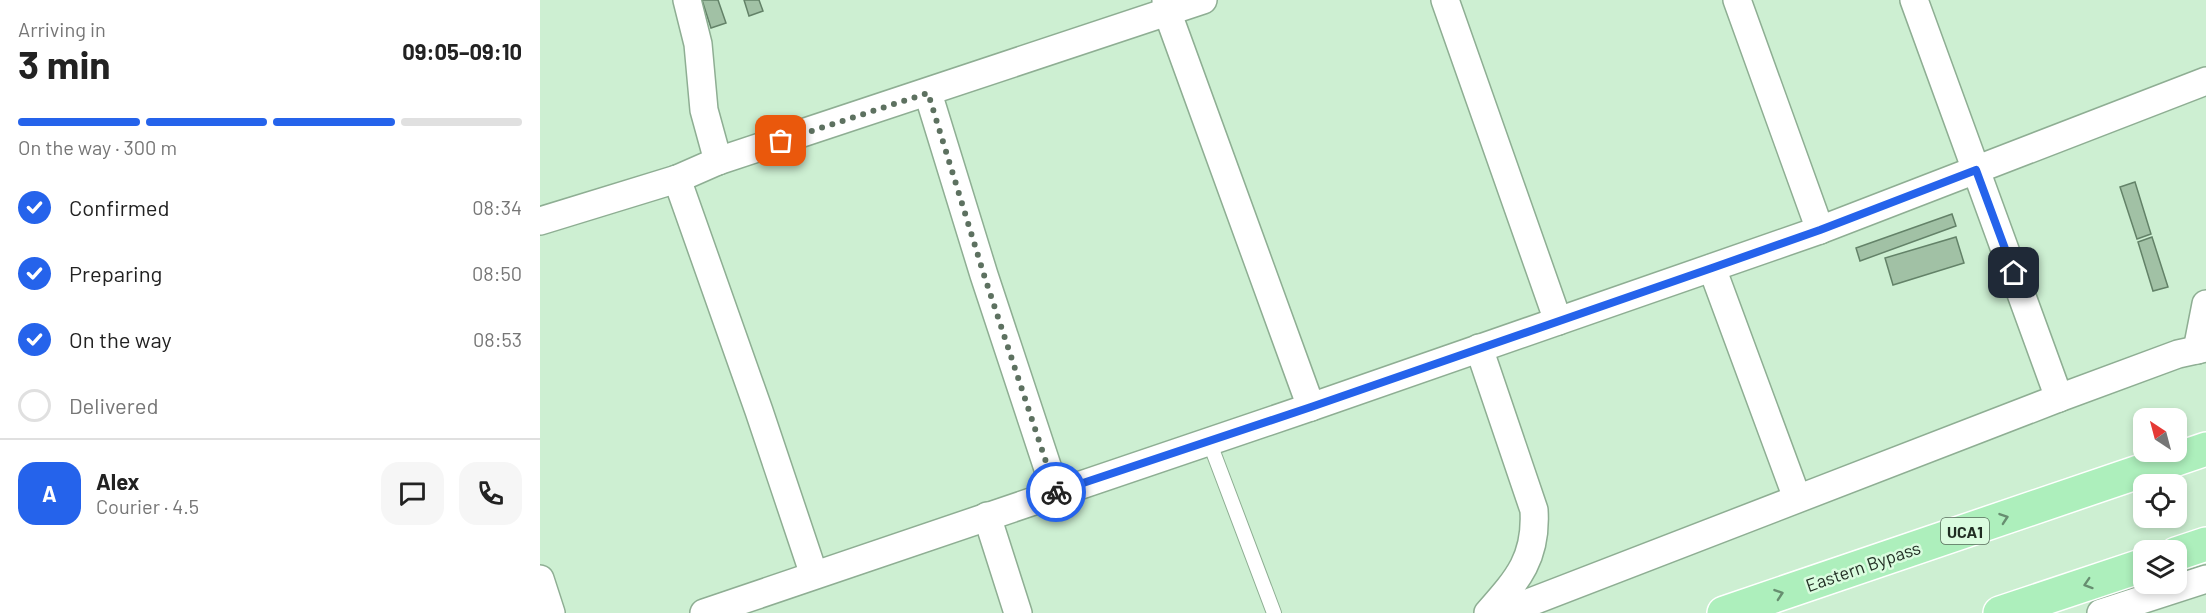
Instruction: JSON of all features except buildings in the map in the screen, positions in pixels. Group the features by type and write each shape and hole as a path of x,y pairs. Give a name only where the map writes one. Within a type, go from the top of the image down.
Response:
{"main road":[{"name":"Eastern Bypass","path":"1724,613 2206,449"},
{"path":"2187,550 2206,544"},
{"path":"2000,613 2133,569"}],"street":[{"path":"687,0 698,44 704,110 718,161"},
{"path":"540,221 676,179 718,161 928,93 1166,6 1203,0"},
{"path":"1445,0 1558,321"},
{"path":"1737,0 1820,230"},
{"path":"1914,0 2059,398"},
{"path":"1166,6 1311,407"},
{"path":"704,613 732,609 814,575 1311,407 1820,230 2206,81"},
{"path":"928,93 984,275 1056,493"},
{"path":"676,179 759,411 814,575"},
{"path":"1712,268 1797,498"},
{"path":"1502,613 2059,398 2178,354 2202,349 2206,304"},
{"path":"1479,348 1534,510 1535,527 1534,542 1525,564 1510,588 1488,613"},
{"path":"987,516 1018,613"},
{"path":"540,579 551,613"},
{"path":"2101,613 2206,579"}],"lane":[{"path":"1209,441 1274,613"}],"way so far":[{"path":"781,141 928,93 984,275 1056,492"}],"route":[{"path":"1056,492 1311,407 1712,268 1820,230 1976,170 2014,273"}]}
